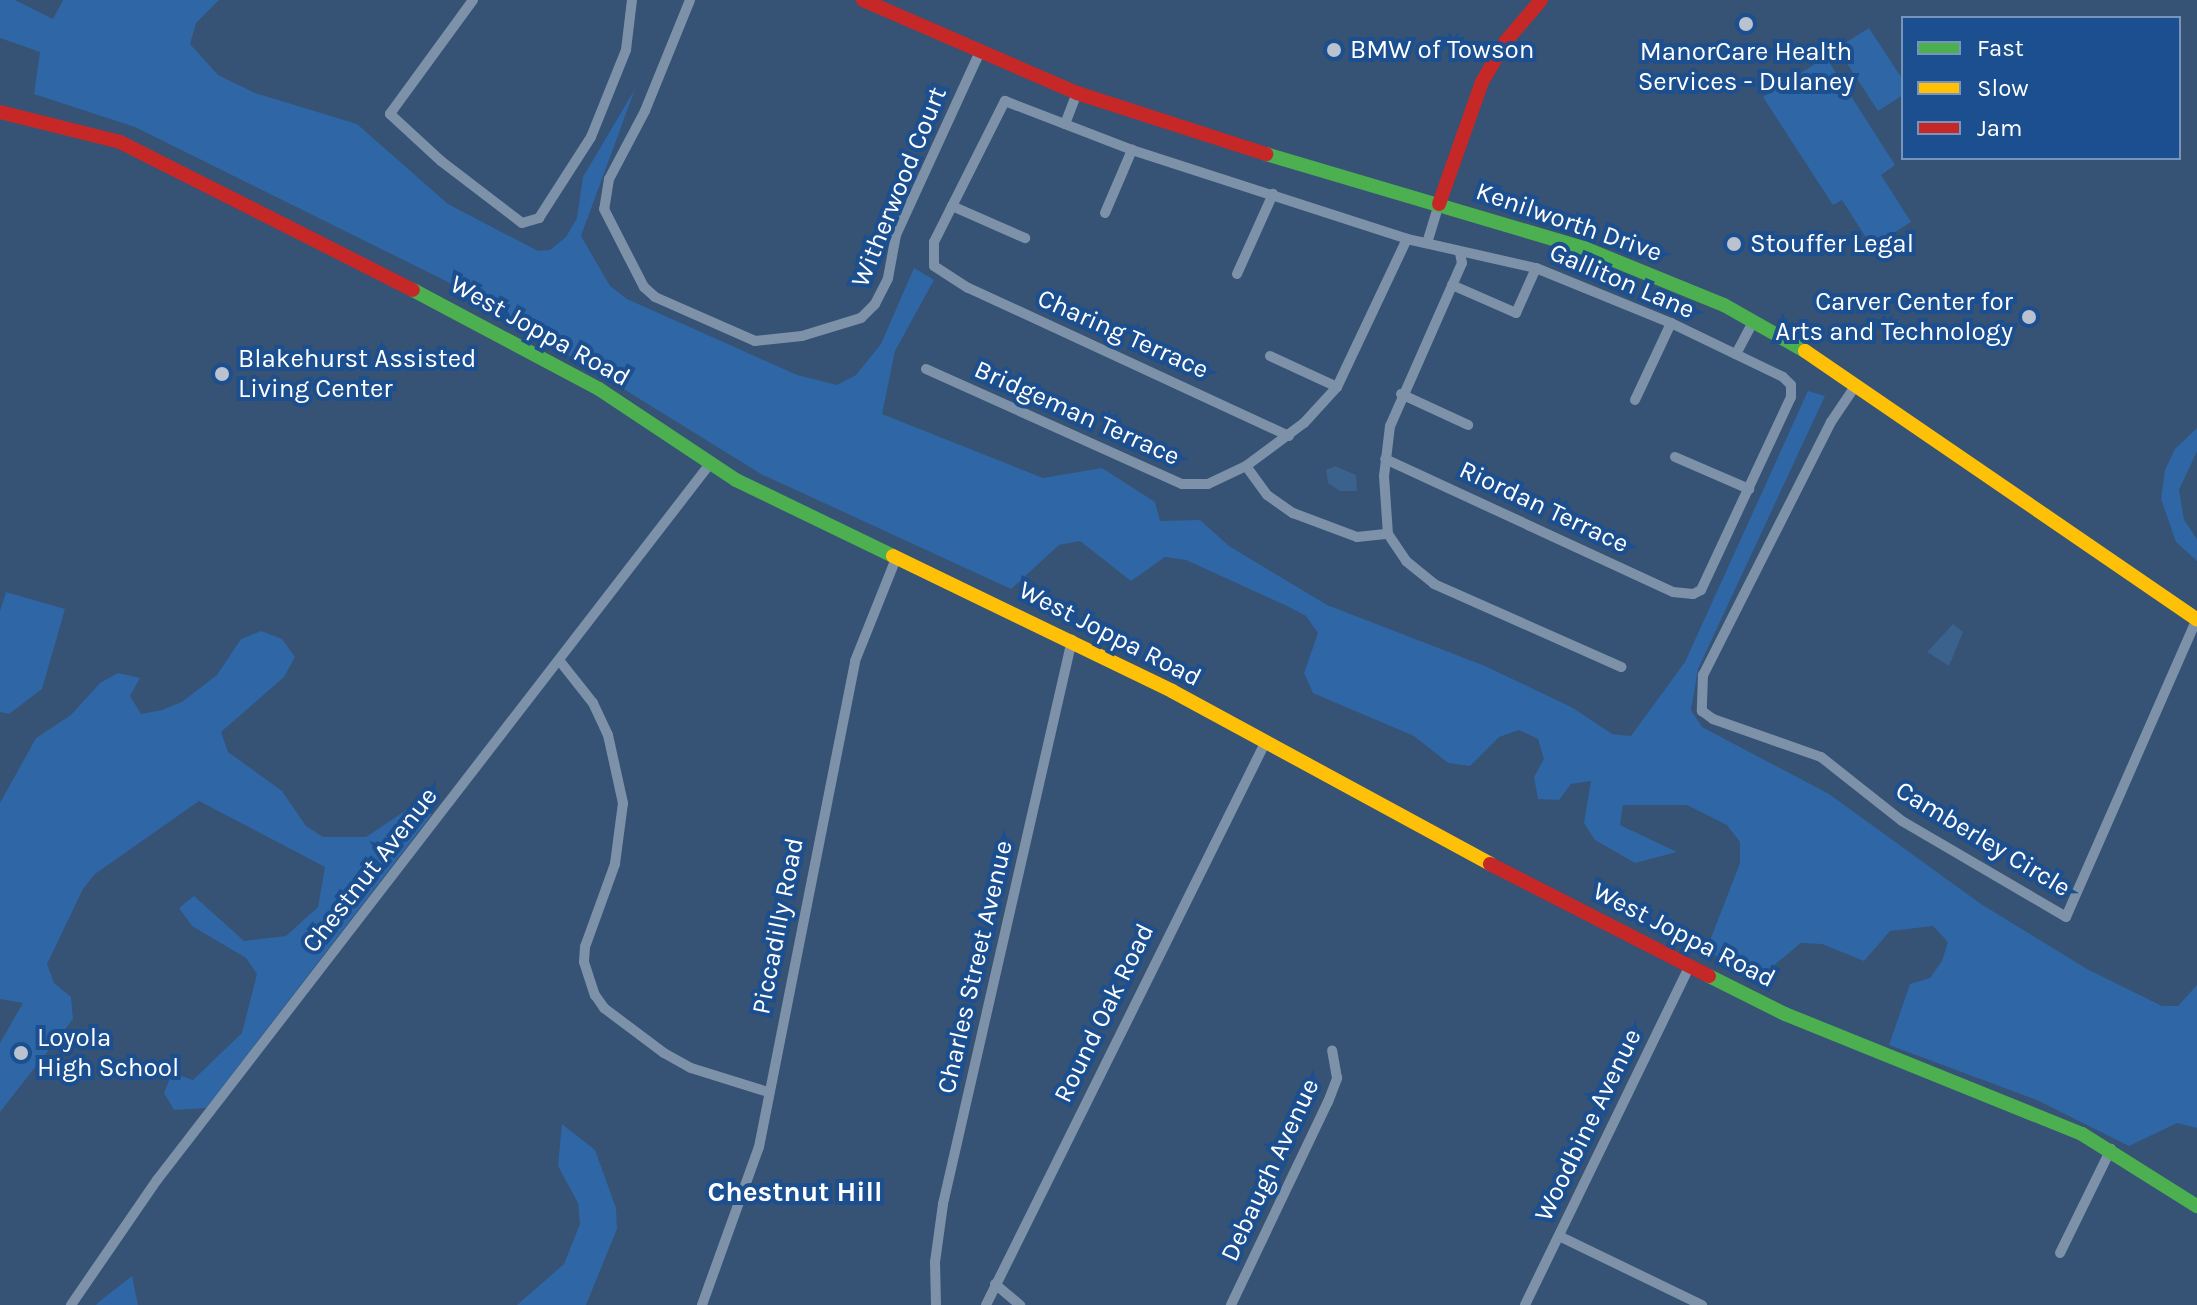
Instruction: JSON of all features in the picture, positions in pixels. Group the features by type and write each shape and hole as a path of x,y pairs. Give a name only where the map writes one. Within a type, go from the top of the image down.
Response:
{"street":[{"path":"473,0 390,114 441,161 522,223 539,218 591,137 626,50 632,0"},
{"name":"Witherwood Court","path":"690,0 645,111 609,179 604,209 644,287 755,341 773,342 861,318 884,287 896,235 979,54"},
{"name":"Kenilworth Drive","path":"863,0 979,54 1077,93 1584,248 1754,320 1856,385 2197,619"},
{"path":"1427,243 1482,82 1506,41 1541,0"},
{"path":"1065,124 1077,93"},
{"name":"Galliton Lane","path":"952,206 1005,101 1132,150 1407,239 1460,253 1477,251 1536,268 1671,323 1791,385 1791,397 1749,489"},
{"name":"West Joppa Road","path":"0,112 120,142 211,184 599,389 709,465 1072,640 1406,822 1831,1035 2023,1108 2111,1149 2197,1206"},
{"path":"1105,213 1132,150"},
{"path":"1237,274 1273,194"},
{"path":"952,206 1025,238"},
{"name":"Charing Terrace","path":"952,206 931,251 939,272 1289,436"},
{"name":"Bridgeman Terrace","path":"926,369 1182,484 1208,484 1246,466 1289,436 1337,387 1407,239"},
{"path":"1460,253 1452,285 1401,394 1385,459 1388,534 1406,561 1434,584 1621,667"},
{"path":"1452,285 1516,313 1536,268"},
{"path":"1736,354 1754,320"},
{"path":"1635,400 1671,323"},
{"path":"1270,356 1337,387"},
{"name":"Camberley Circle","path":"1856,385 1831,422 1703,675 1702,711 1713,719 1821,757 1902,821 2066,917 2197,619"},
{"path":"1401,394 1468,425"},
{"path":"1675,457 1749,489"},
{"name":"Riordan Terrace","path":"1385,459 1684,594 1701,590 1749,489"},
{"name":"Chestnut Avenue","path":"71,1305 157,1180 709,465"},
{"path":"1246,466 1267,495 1293,513 1357,537 1388,534"},
{"name":"Piccadilly Road","path":"702,1305 740,1208 768,1092 855,661 897,556"},
{"name":"Charles Street Avenue","path":"936,1305 935,1262 943,1204 1072,640"},
{"path":"559,660 593,703 608,735 623,803 615,864 585,947 591,987 604,1008 664,1053 691,1068 768,1092"},
{"name":"Round Oak Road","path":"986,1305 1265,743"},
{"name":"Woodbine Avenue","path":"1525,1305 1690,965"},
{"name":"Debaugh Avenue","path":"1231,1305 1328,1102 1337,1078 1332,1050"},
{"path":"2060,1253 2111,1149"},
{"path":"1559,1236 1702,1305"},
{"path":"995,1284 1020,1305"}],"shaded area":[{"path":"0,0 15,0 53,19 63,0 219,0 196,23 190,44 218,75 255,93 357,124 448,204 538,251 550,250 566,237 577,218 583,177 635,89 581,236 610,286 627,299 797,375 837,385 856,375 881,344 914,268 934,280 895,351 882,414 1043,478 1102,468 1155,502 1160,521 1200,520 1229,546 1327,605 1485,666 1573,708 1612,734 1631,736 1685,662 1808,391 1825,396 1698,669 1691,710 1702,727 1829,794 1981,904 2087,969 2162,1006 2178,1006 2197,985 2197,1128 2177,1123 2129,1146 2037,1100 1889,1045 1910,984 1930,978 1942,961 1948,942 1933,926 1890,931 1864,961 1822,944 1801,943 1761,976 1706,951 1740,863 1740,842 1727,825 1687,805 1623,805 1620,825 1677,852 1635,863 1595,840 1584,823 1591,781 1571,784 1559,800 1538,799 1534,777 1544,759 1538,739 1519,730 1499,737 1470,766 1448,763 1414,736 1313,693 1304,673 1318,633 1306,616 1186,560 1165,557 1131,581 1080,541 1059,545 1011,589 761,474 462,289 135,127 34,94 40,52 0,38"},
{"path":"1869,28 1901,77 1901,96 1878,111 1837,48"},
{"path":"1826,57 1895,165 1881,175 1911,222 1872,247 1842,200 1833,205 1763,97"},
{"path":"2197,428 2197,451 2179,490 2184,520 2197,539 2197,561 2176,542 2161,499 2165,470 2175,449"},
{"path":"1335,466 1356,475 1357,491 1340,491 1328,483 1326,470"},
{"path":"6,592 65,609 42,689 9,714 0,712 0,611"},
{"path":"1953,624 1963,632 1949,666 1927,652"},
{"path":"261,631 282,639 295,657 284,677 221,732 228,752 282,791 306,826 323,837 366,837 405,811 432,814 206,1108 174,1110 164,1093 172,1073 193,1080 242,1033 257,974 246,958 192,926 179,908 194,896 244,941 286,936 318,907 325,867 199,801 95,874 83,889 47,964 54,983 71,997 73,1019 0,1112 0,1043 23,1003 0,999 0,803 36,738 71,715 100,683 118,673 140,678 130,696 141,714 162,710 182,702 217,675 241,639"},
{"path":"562,1124 595,1150 616,1208 617,1229 586,1305 517,1305 564,1264 580,1224 578,1203 558,1166"},
{"path":"132,1276 138,1305 96,1305 100,1301"}],"traffic: fast":[{"path":"1266,154 1584,248 1724,305 1805,351"},
{"path":"413,290 599,389 736,480 893,556"},
{"path":"1709,976 1785,1014 2082,1134 2197,1206"}],"traffic: slow":[{"path":"1805,351 2197,619"},
{"path":"893,556 1172,691 1490,864"}],"traffic: jam":[{"path":"863,0 1077,93 1266,154"},
{"path":"1439,204 1482,82 1506,41 1541,0"},
{"path":"0,112 120,142 413,290"},
{"path":"1490,864 1709,976"}],"place":[{"name":"ManorCare Health Services - Dulaney","path":"1746,24"},
{"name":"BMW of Towson","path":"1334,50"},
{"name":"Stouffer Legal","path":"1734,244"},
{"name":"Carver Center for Arts and Technology","path":"2029,317"},
{"name":"Blakehurst Assisted Living Center","path":"222,374"},
{"name":"Loyola High School","path":"21,1053"}],"district":[{"name":"Chestnut Hill","path":"795,1192"}]}
